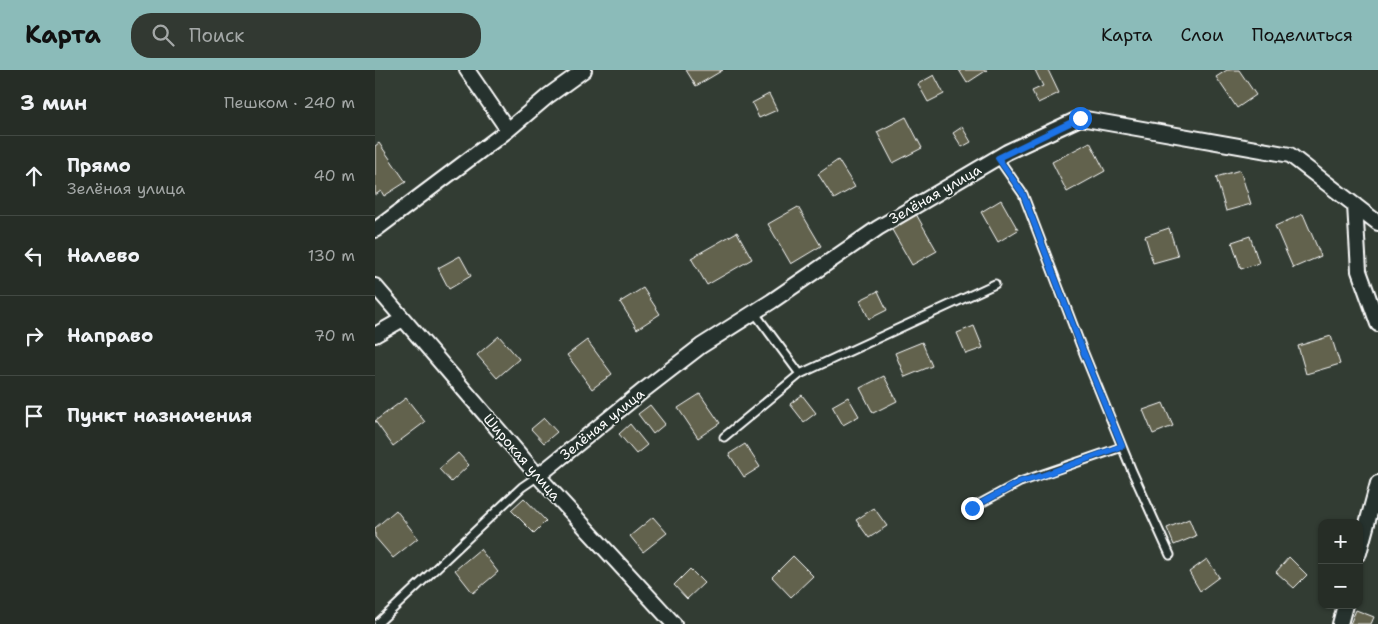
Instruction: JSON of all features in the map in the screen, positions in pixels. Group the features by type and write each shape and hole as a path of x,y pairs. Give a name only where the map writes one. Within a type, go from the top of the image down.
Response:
{"street":[{"path":"467,70 507,130"},
{"path":"375,230 584,70"},
{"name":"Зелёная улица","path":"538,476 701,346 878,228 998,158 1080,118 1290,154 1378,223"},
{"path":"1355,206 1359,271 1378,324"},
{"name":"Широкая улица","path":"375,286 538,476 674,624"},
{"path":"375,335 403,319"},
{"path":"1363,538 1378,483"},
{"path":"1340,624 1344,609"}],"lane":[{"path":"998,158 1023,194 1081,346 1170,555"},
{"path":"724,437 800,374 995,284"},
{"path":"754,312 800,374"},
{"path":"972,508 1020,482 1122,446"},
{"path":"378,623 522,487 538,476"}],"building":[{"path":"686,70 723,70 696,86"},
{"path":"959,70 987,70 967,83"},
{"path":"1035,70 1048,70 1059,93 1038,103 1032,91 1043,86"},
{"path":"1227,70 1239,70 1256,95 1237,108 1216,77"},
{"path":"934,75 944,94 928,102 918,84"},
{"path":"769,94 777,110 759,118 752,103"},
{"path":"906,117 922,148 893,163 877,132"},
{"path":"962,127 971,142 962,147 953,133"},
{"path":"1090,142 1105,171 1067,192 1052,162"},
{"path":"379,143 406,182 384,196 381,191 375,195 375,146"},
{"path":"838,160 855,187 834,199 818,174"},
{"path":"1240,170 1251,204 1226,211 1216,177"},
{"path":"1001,200 1018,230 998,242 981,212"},
{"path":"798,207 821,246 791,264 768,224"},
{"path":"916,214 937,251 912,265 891,228"},
{"path":"1303,214 1321,256 1293,268 1275,226"},
{"path":"1169,228 1178,256 1153,263 1145,236"},
{"path":"737,232 752,259 707,285 691,258"},
{"path":"1250,236 1259,263 1241,269 1232,242"},
{"path":"460,256 471,276 449,289 438,268"},
{"path":"643,288 660,314 637,329 620,302"},
{"path":"878,291 887,310 869,319 860,300"},
{"path":"974,326 983,348 966,354 957,333"},
{"path":"499,336 519,359 497,378 477,355"},
{"path":"1331,336 1340,364 1306,374 1298,346"},
{"path":"587,340 612,374 592,389 567,355"},
{"path":"922,342 932,366 905,377 895,353"},
{"path":"884,376 897,401 873,413 860,388"},
{"path":"700,394 720,423 698,438 678,408"},
{"path":"802,395 816,413 804,422 790,404"},
{"path":"848,397 859,416 843,425 832,406"},
{"path":"406,398 425,422 393,446 375,421"},
{"path":"1163,403 1173,426 1153,434 1143,410"},
{"path":"650,405 665,424 653,434 638,414"},
{"path":"544,418 557,432 544,443 531,429"},
{"path":"630,424 647,445 636,454 619,434"},
{"path":"745,444 760,467 744,477 729,454"},
{"path":"458,453 469,465 451,482 439,469"},
{"path":"524,498 546,521 534,533 511,510"},
{"path":"874,508 887,526 869,538 856,520"},
{"path":"396,510 418,538 393,558 375,537 375,528"},
{"path":"653,517 667,533 643,552 630,536"},
{"path":"1189,519 1196,536 1174,545 1167,528"},
{"path":"480,549 498,572 473,593 455,570"},
{"path":"793,556 813,576 791,597 772,577"},
{"path":"1289,557 1307,575 1294,588 1276,572"},
{"path":"1207,559 1219,577 1200,591 1189,572"},
{"path":"690,569 704,583 687,599 674,585"},
{"path":"1356,610 1374,617 1371,624 1350,624"}],"route":[{"path":"972,508 1020,482 1122,446 1081,346 1023,194 998,158 1080,118"}]}
